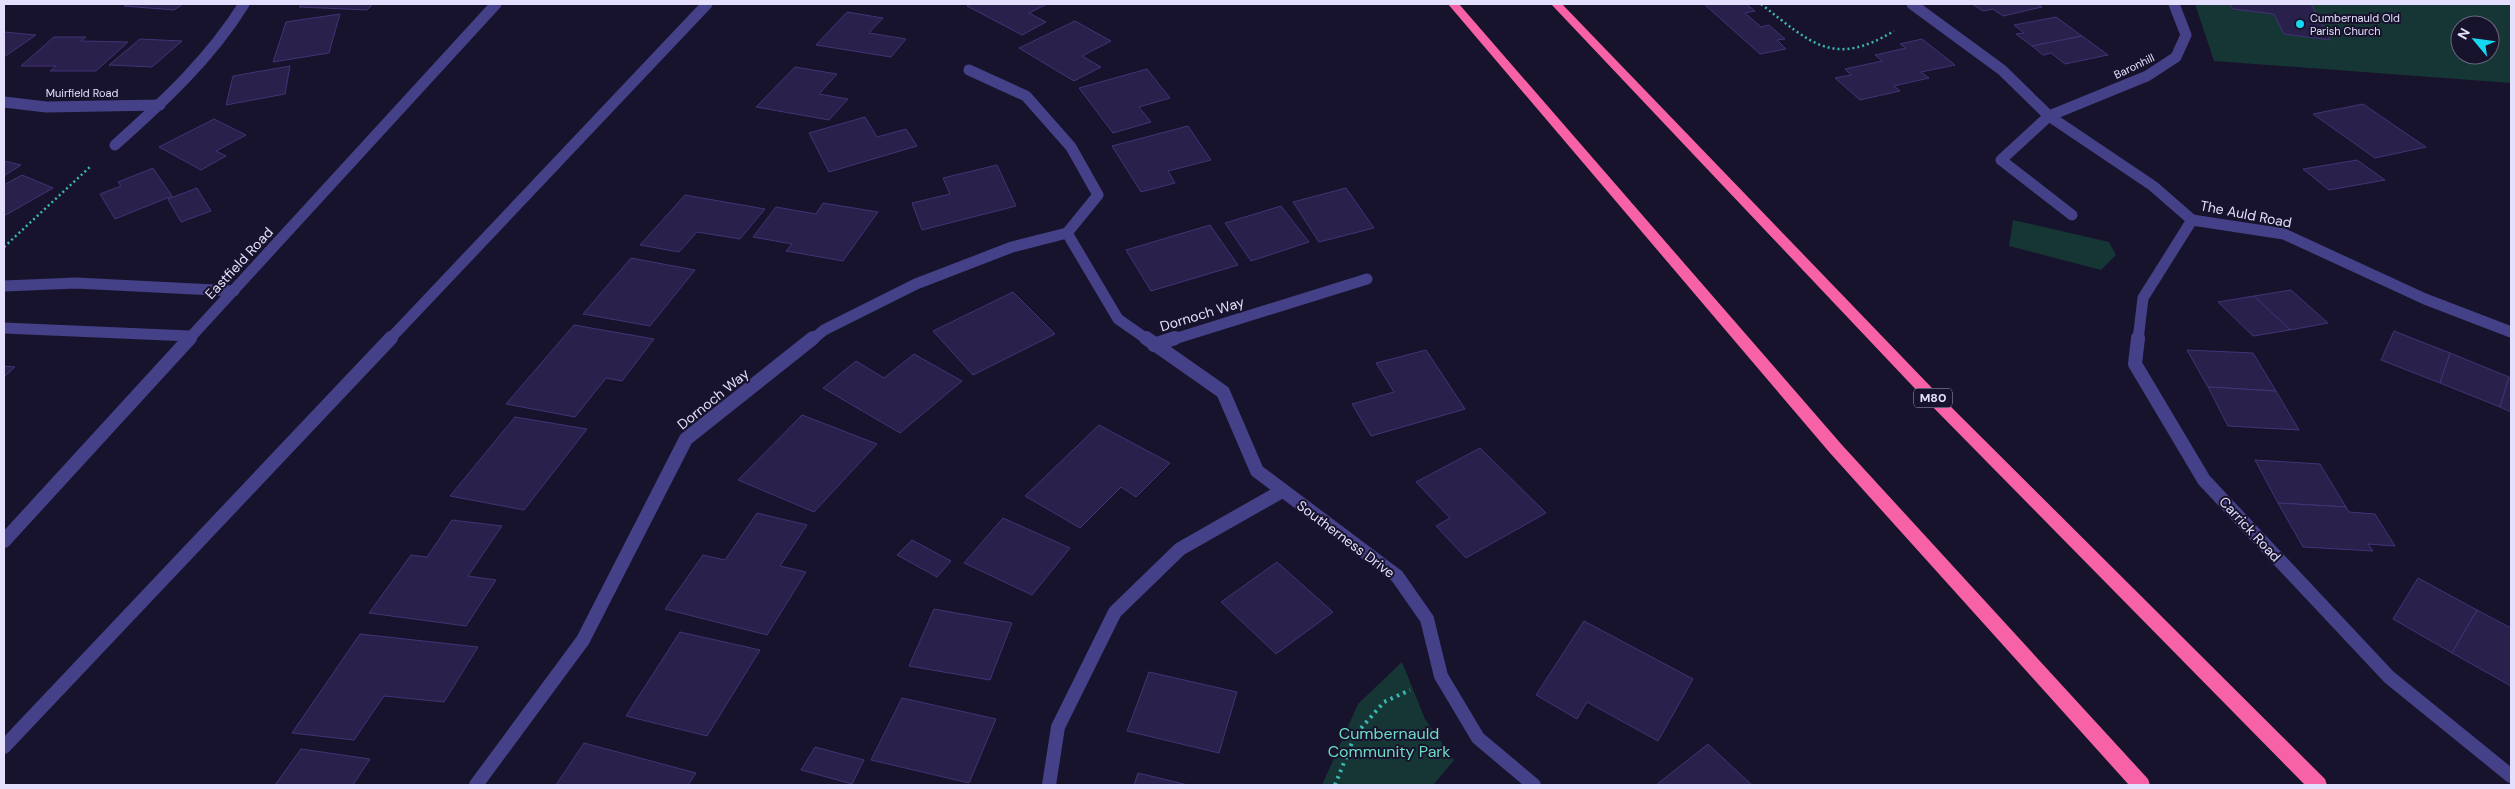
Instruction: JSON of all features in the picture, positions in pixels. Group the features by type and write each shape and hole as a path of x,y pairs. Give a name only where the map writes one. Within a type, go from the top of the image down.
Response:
{"highway":[{"path":"1453,4 1836,449 2141,785"},
{"name":"M80","path":"1556,4 1927,392 2318,785"}],"street":[{"path":"115,145 160,105 224,34 244,4"},
{"name":"Eastfield Road","path":"4,541 496,4"},
{"path":"4,747 707,4"},
{"name":"The Auld Road","path":"1912,4 2002,70 2049,116 2153,186 2192,220 2284,234 2425,299 2511,332"},
{"name":"Baronhill","path":"2049,116 2147,76 2176,58 2186,35 2174,4"},
{"path":"969,70 1026,96 1071,147 1098,195 1067,233"},
{"name":"Muirfield Road","path":"4,102 46,106 160,105"},
{"path":"2049,116 2001,160 2072,215"},
{"name":"Carrick Road","path":"2192,220 2143,298 2135,364 2204,480 2389,677 2511,776"},
{"name":"Dornoch Way","path":"476,785 583,640 686,438 824,330 916,284 1012,247 1067,233 1118,319 1154,345 1367,279"},
{"path":"4,286 76,283 234,291"},
{"path":"4,328 190,336"},
{"name":"Southerness Drive","path":"1154,345 1223,392 1257,471 1397,576 1427,619 1441,676 1478,738 1534,785"},
{"name":"Southerness Drive","path":"1049,785 1058,727 1116,612 1180,549 1282,491"}],"path":[{"path":"1761,4 1814,43 1838,50 1860,50 1877,43 1897,29 1902,20 1925,14"},
{"path":"4,247 115,145"},
{"path":"1335,785 1355,735 1384,702 1441,676"}],"green space":[{"path":"2195,4 2511,4 2511,83 2214,61"},
{"path":"2013,220 2109,242 2116,255 2101,270 2009,246"},
{"name":"Cumbernauld Community Park","path":"1402,662 1425,719 1454,760 1433,785 1322,785 1358,704"}],"building":[{"path":"127,4 183,4 174,10 124,6"},
{"path":"302,4 373,4 367,10 299,7"},
{"path":"971,4 1047,4 1029,13 1046,22 1022,35 967,6"},
{"path":"1704,4 1746,4 1755,11 1745,13 1761,27 1769,25 1785,39 1777,40 1786,49 1760,54"},
{"path":"1972,4 2037,4 2042,7 2003,16 1993,9 1983,11"},
{"name":"Cumbernauld Old Parish Church","path":"2230,4 2311,4 2330,40 2284,34 2274,14 2233,9"},
{"path":"847,12 883,18 869,33 906,39 891,57 816,45"},
{"path":"340,14 329,53 273,62 286,22"},
{"path":"2056,17 2082,36 2032,46 2016,34 2024,33 2014,25"},
{"path":"1075,21 1111,41 1082,56 1101,67 1074,81 1019,48"},
{"path":"4,32 36,35 4,57"},
{"path":"2082,36 2108,55 2065,64 2051,53 2043,55 2032,46"},
{"path":"54,37 86,37 81,41 128,42 96,71 50,71 56,66 21,66"},
{"path":"140,39 182,41 152,67 109,65"},
{"path":"1922,39 1955,65 1921,72 1929,78 1894,86 1900,91 1860,100 1835,78 1851,75 1845,69 1882,61 1875,55 1906,48 1900,44"},
{"path":"290,66 285,94 226,105 233,76"},
{"path":"795,67 837,74 819,94 848,99 829,120 756,107"},
{"path":"1147,69 1170,98 1139,107 1151,122 1113,133 1079,88"},
{"path":"2363,104 2426,147 2375,158 2313,114"},
{"path":"865,117 877,137 906,129 917,146 829,172 809,133"},
{"path":"214,119 246,135 216,151 226,156 201,170 159,147"},
{"path":"1188,126 1211,160 1168,171 1175,183 1141,192 1112,146"},
{"path":"2357,160 2385,180 2329,190 2303,169"},
{"path":"4,161 21,165 4,176"},
{"path":"997,165 1016,206 922,230 912,203 950,194 943,178"},
{"path":"153,168 172,196 115,219 100,194 121,186 118,182"},
{"path":"22,175 53,188 4,216 4,185"},
{"path":"197,188 211,211 181,222 168,199"},
{"path":"1346,188 1374,228 1319,242 1293,202"},
{"path":"685,195 765,209 740,239 697,232 679,252 640,245"},
{"path":"823,203 878,212 843,261 786,251 792,244 753,237 776,207 816,214"},
{"path":"1281,206 1309,242 1251,261 1225,223"},
{"path":"1210,225 1238,265 1151,291 1126,250"},
{"path":"631,258 695,270 650,326 583,314"},
{"path":"2291,290 2328,323 2290,330 2254,296"},
{"path":"1013,292 1055,334 973,375 933,331"},
{"path":"2254,296 2290,330 2253,336 2218,302"},
{"path":"574,325 654,339 622,381 606,378 575,417 506,404"},
{"path":"2394,331 2450,353 2440,383 2381,360"},
{"path":"1426,350 1465,409 1371,436 1352,404 1394,392 1376,363"},
{"path":"2187,350 2253,353 2276,391 2208,387"},
{"path":"2450,353 2509,377 2500,407 2440,383"},
{"path":"914,354 962,381 900,433 823,388 856,361 884,378"},
{"path":"4,366 15,367 4,377"},
{"path":"2509,377 2511,378 2511,412 2500,407"},
{"path":"2208,387 2276,391 2299,430 2228,426"},
{"path":"802,415 877,444 814,512 738,480"},
{"path":"515,417 587,429 524,510 450,496"},
{"path":"1099,425 1170,463 1136,497 1121,487 1080,528 1025,496"},
{"path":"1480,448 1546,513 1466,558 1436,526 1450,518 1416,482"},
{"path":"2255,460 2320,464 2346,507 2278,503"},
{"path":"2278,503 2346,507 2349,512 2375,514 2395,546 2368,544 2373,551 2303,547"},
{"path":"757,513 807,525 780,566 806,572 767,635 665,609 703,555 725,560"},
{"path":"1003,518 1070,548 1032,595 964,563"},
{"path":"452,520 502,526 468,576 496,580 466,626 369,613 411,555 427,557"},
{"path":"912,540 951,561 937,577 897,555"},
{"path":"1277,562 1333,612 1276,654 1221,602"},
{"path":"2418,578 2477,610 2452,653 2393,619"},
{"path":"934,609 1012,623 990,680 909,666"},
{"path":"2477,610 2511,628 2511,686 2452,653"},
{"path":"1584,621 1693,679 1658,741 1587,702 1577,719 1536,695"},
{"path":"680,632 760,650 707,736 626,716"},
{"path":"360,634 478,647 444,702 384,696 354,740 292,733"},
{"path":"1149,672 1237,692 1219,753 1127,731"},
{"path":"902,698 996,719 969,783 871,760"},
{"path":"584,743 696,773 688,785 556,785"},
{"path":"1708,744 1752,785 1656,785"},
{"path":"815,747 864,760 852,784 801,770"},
{"path":"301,749 370,759 353,785 275,785"},
{"path":"1138,773 1188,785 1134,785"}],"place":[{"name":"Cumbernauld Old Parish Church","path":"2300,24"}]}
